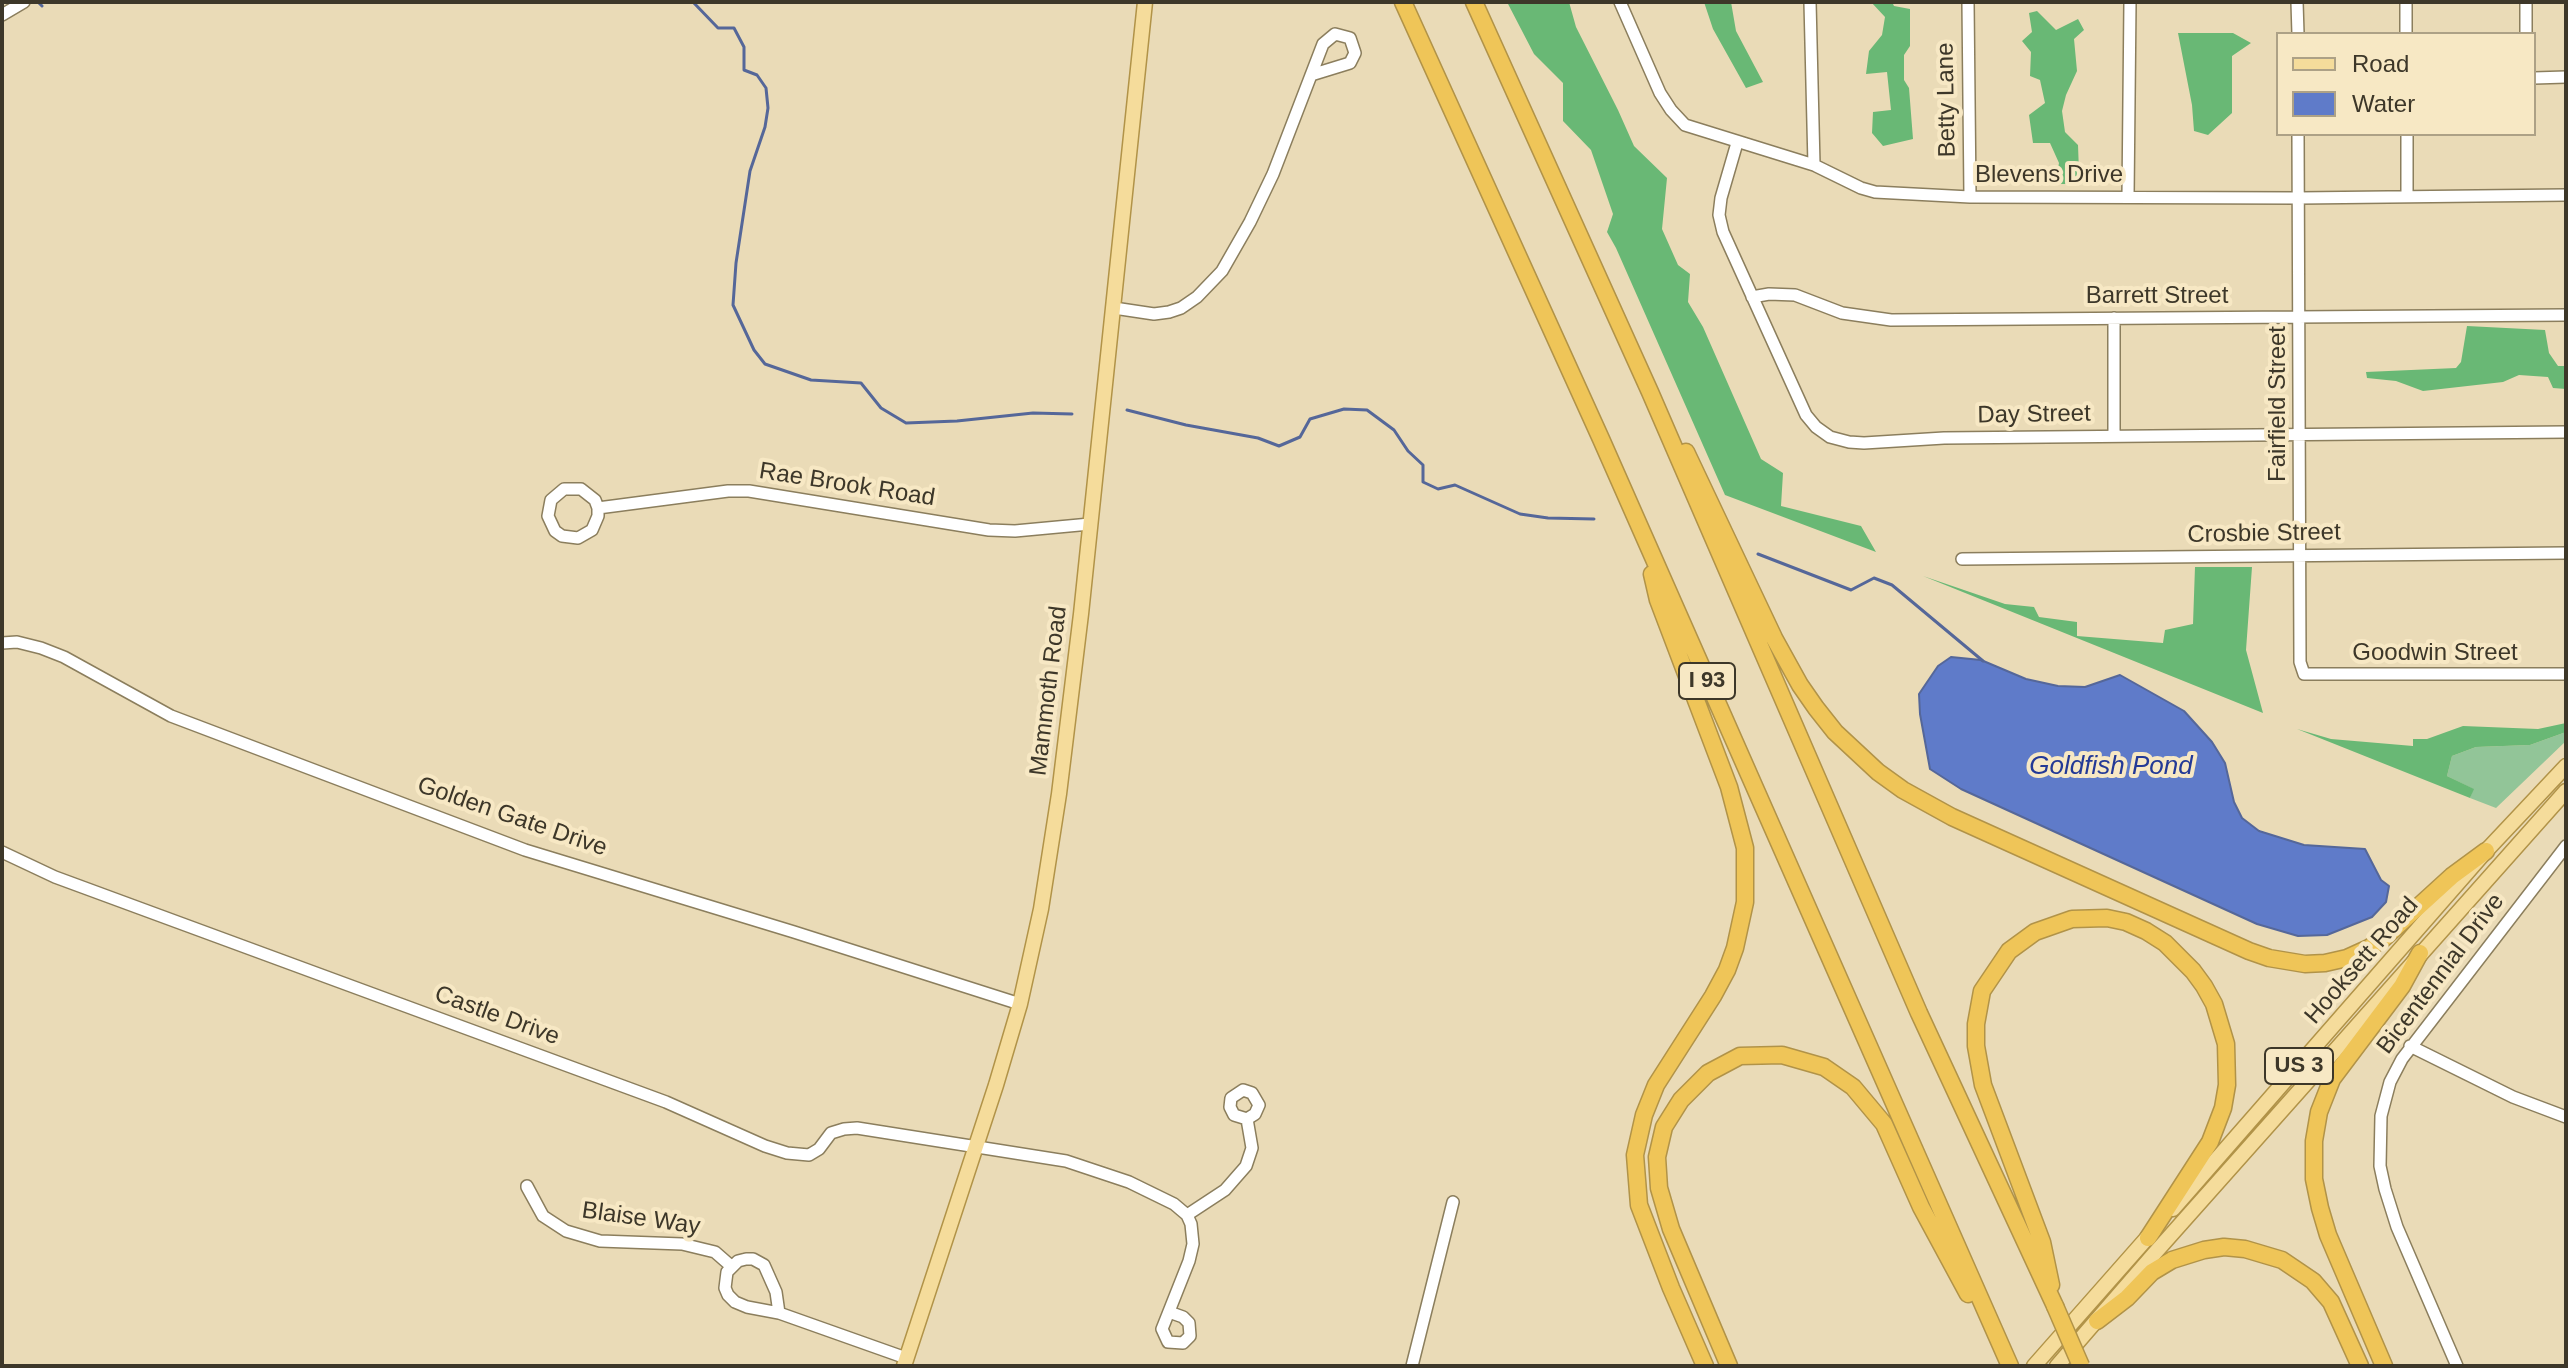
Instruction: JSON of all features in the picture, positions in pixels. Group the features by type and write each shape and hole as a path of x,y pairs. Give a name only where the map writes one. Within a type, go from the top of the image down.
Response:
{"highway":[{"name":"I 93","path":"1403,2 2009,1363"},
{"name":"I 93","path":"1474,2 1650,392 1919,1013 2081,1366"},
{"path":"1650,392 1700,478 1774,638 1800,685 1835,732 1878,772 1925,804 2205,932 2286,963 2325,963 2369,948 2452,876 2486,851"},
{"path":"1645,541 1658,600 1729,787 1745,848 1745,902 1735,948 1713,996 1656,1085 1644,1115 1635,1155 1639,1205 1705,1366"},
{"path":"2055,1306 2042,1242 1983,1085 1976,1046 1976,1024 1982,991 2009,951 2035,932 2072,919 2107,918 2126,922 2165,943 2204,986 2214,1004 2226,1044 2227,1085 2223,1108 2210,1142 2148,1238"},
{"path":"2384,1366 2324,1222 2314,1179 2314,1141 2319,1112 2332,1079 2402,986 2420,953"},
{"path":"1729,1366 1671,1229 1659,1188 1657,1157 1664,1127 1681,1100 1708,1073 1740,1056 1782,1055 1824,1067 1853,1087 1884,1124 1921,1207 1971,1298 1991,1321"},
{"path":"2097,1321 2127,1298 2152,1272 2172,1260 2204,1250 2224,1247 2245,1249 2282,1260 2313,1281 2331,1302 2360,1366"}],"main road":[{"name":"Mammoth Road","path":"905,1362 1020,1004 1041,909 1059,794 1090,524 1145,2"},
{"name":"Hooksett Road","path":"2034,1366 2486,851 2566,766"},
{"name":"Hooksett Road","path":"2057,1366 2566,791"}],"street":[{"path":"2,15 24,2"},
{"name":"Blevens Drive","path":"1620,2 1660,93 1677,118 1693,129 1814,165 1875,192 1970,197 2566,195"},
{"path":"1810,2 1814,165"},
{"name":"Betty Lane","path":"1968,2 1970,197"},
{"path":"2128,197 2130,2"},
{"path":"2297,2 2298,32"},
{"path":"2406,2 2406,32"},
{"path":"2526,2 2526,32"},
{"path":"1114,308 1139,313 1169,312 1181,308 1197,297 1222,271 1273,174 1311,75"},
{"path":"2536,78 2566,77"},
{"name":"Fairfield Street","path":"2298,136 2300,662 2304,674"},
{"path":"2407,136 2407,197"},
{"name":"Day Street","path":"1737,143 1721,198 1719,215 1723,232 1806,415 1830,437 1864,443 1944,438 2566,432"},
{"name":"Barrett Street","path":"1752,297 1795,295 1842,313 1891,320 2566,315"},
{"path":"2114,318 2114,436"},
{"path":"573,487 589,493 598,508 596,523 578,538 562,536 555,531 548,516 551,500 557,493 573,487"},
{"name":"Rae Brook Road","path":"598,508 749,491 989,530 1015,531 1090,524"},
{"name":"Crosbie Street","path":"1962,559 2566,553"},
{"name":"Golden Gate Drive","path":"2,643 17,642 64,657 171,716 525,850 1020,1004"},
{"name":"Goodwin Street","path":"2304,674 2566,674"},
{"name":"Bicentennial Drive","path":"2457,1366 2397,1227 2380,1166 2381,1116 2395,1071 2410,1046 2566,846"},
{"name":"Castle Drive","path":"2,852 55,877 666,1102 787,1153 809,1155 819,1149 831,1133 857,1128 976,1147"},
{"path":"2410,1046 2513,1097 2566,1117"},
{"path":"1187,1215 1225,1190 1242,1173 1252,1148 1247,1119"},
{"path":"976,1147 1052,1158 1097,1169 1163,1197 1187,1215 1193,1233 1192,1252 1169,1312"},
{"path":"1412,1366 1453,1202"},
{"name":"Blaise Way","path":"543,1216 566,1231 600,1241 682,1244 715,1252 731,1266"},
{"path":"779,1313 776,1292 764,1265 746,1259 731,1266 725,1280 728,1295 735,1302 779,1313 905,1362"}],"green space":[{"path":"1507,2 1569,2 1576,27 1634,146 1667,178 1662,229 1678,265 1690,274 1688,302 1703,327 1761,459 1783,473 1781,506 1861,526 1876,552 1725,495 1607,232 1613,214 1591,150 1563,121 1563,83 1534,54"},
{"path":"1704,2 1731,2 1736,31 1763,82 1746,88 1713,29"},
{"path":"1871,2 1892,2 1894,6 1910,9 1910,46 1904,55 1904,80 1909,88 1913,139 1883,146 1872,133 1873,112 1891,110 1887,72 1866,74 1869,51 1882,35 1885,17"},
{"path":"2037,11 2056,30 2078,19 2084,30 2074,39 2077,71 2062,111 2065,132 2078,145 2079,172 2091,181 2090,184 2055,184 2059,163 2050,143 2033,143 2029,115 2045,103 2040,80 2030,76 2031,52 2022,41 2032,32 2029,13"},
{"path":"2178,33 2233,33 2251,43 2232,56 2232,113 2208,135 2194,131"},
{"path":"2467,326 2545,330 2549,353 2558,366 2566,366 2566,389 2553,388 2548,377 2519,375 2503,382 2423,391 2396,381 2367,378 2366,372 2456,368 2461,362"},
{"path":"2195,567 2252,567 2246,650 2263,713 1923,576 2005,604 2034,607 2039,617 2077,622 2077,636 2163,643 2165,630 2193,624"},
{"path":"2566,723 2566,732 2530,745 2476,747 2452,756 2447,776 2474,789 2470,798 2297,729 2331,739 2413,746 2413,739 2427,739 2463,726 2538,729"},
{"path":"2566,732 2566,741 2496,808 2470,798 2473,789 2447,776 2452,756 2476,747 2530,745"}],"water":[{"name":"Goldfish Pond","path":"1951,657 1981,660 2026,679 2058,686 2085,687 2120,675 2184,711 2212,742 2225,763 2234,802 2242,818 2259,831 2304,845 2365,849 2381,880 2389,886 2386,902 2372,917 2327,935 2298,936 2257,924 1961,789 1930,769 1920,714 1919,694 1938,666"}],"waterway":[{"path":"693,2 718,28 734,28 744,47 744,70 757,75 766,88 768,108 750,171 733,305 754,350 765,364 811,380 861,383 881,408 906,423 1033,413 1072,414"},
{"path":"39,3 42,6"},
{"path":"1127,410 1258,438 1279,446 1300,437 1310,419 1344,409 1367,410 1394,430 1408,451 1423,465 1423,482 1438,489 1455,485 1520,514 1594,519"},
{"path":"1758,554 1851,590 1874,578 1892,585 1983,661"}]}
